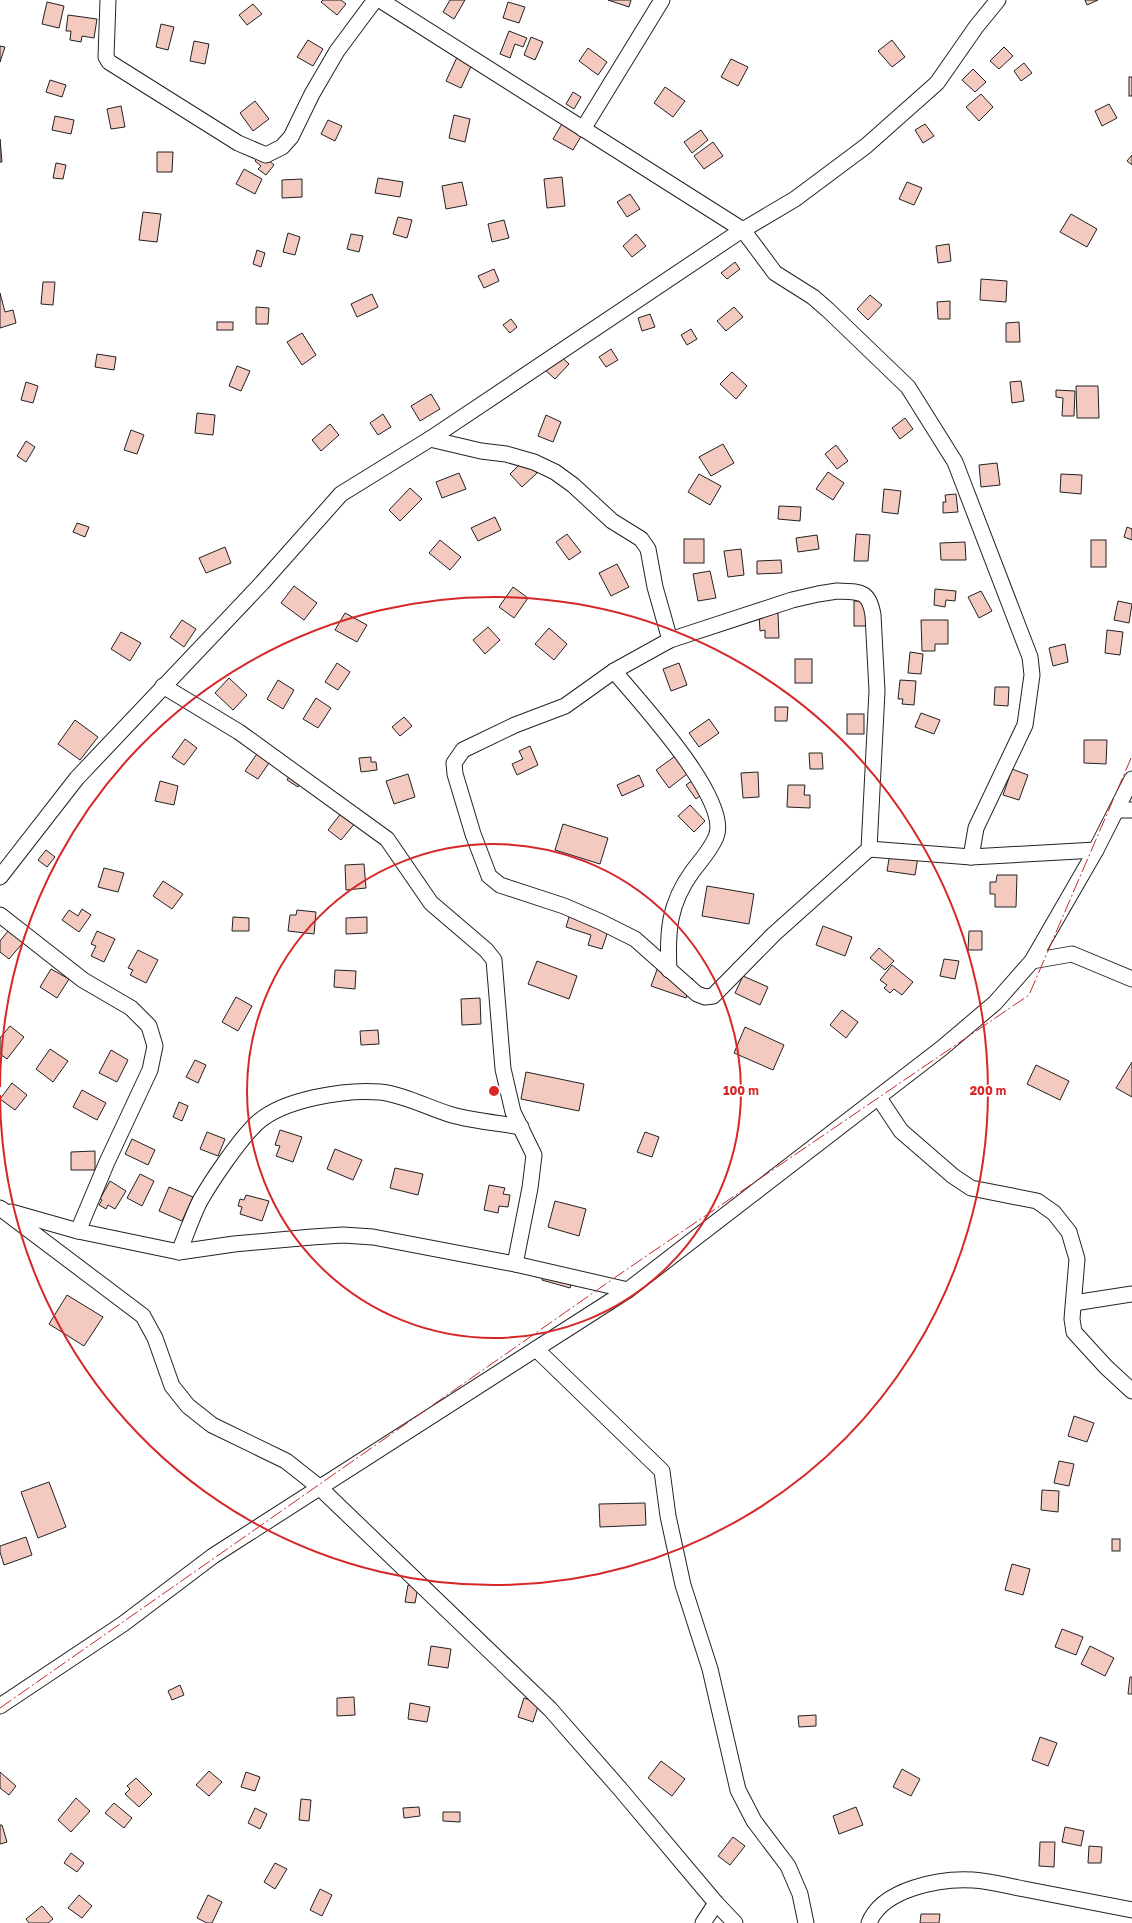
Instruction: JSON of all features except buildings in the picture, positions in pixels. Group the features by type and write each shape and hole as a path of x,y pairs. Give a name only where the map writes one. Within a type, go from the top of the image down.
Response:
{"street":[{"path":"108,0 106,57 109,62 238,143 266,155 282,147 291,137 312,94 336,51 375,0"},
{"path":"380,0 743,230 775,274 813,297 908,388 955,462 1030,657 1032,675 1025,725 976,828 971,857"},
{"path":"583,129 662,0"},
{"path":"0,877 77,778 262,583 341,494 430,439 631,303 743,230 795,199 866,146 937,83 976,27 998,0"},
{"path":"430,439 481,451 506,454 534,462 555,472 573,485 612,522 641,539 648,549 670,640"},
{"path":"837,591 860,592 866,596 871,603 877,691 869,849 774,934 713,996 705,997 696,994 634,939 601,922 564,906 511,890 494,881 489,876 472,834 455,774 454,763 463,750 515,725 565,706 614,671 670,640 818,594 837,591"},
{"path":"614,671 669,737 696,773 713,807 718,821 717,836 713,844 708,853 692,872 673,906 669,928 669,970"},
{"path":"163,686 239,732 387,840 399,855 431,903 486,950 494,960 503,1069 513,1112 534,1155 530,1188 515,1264"},
{"path":"0,1706 123,1624 213,1556 628,1290 880,1098 995,1003 1032,961 1096,850 1132,779"},
{"path":"1117,810 1132,810"},
{"path":"869,849 971,857 1096,850"},
{"path":"0,915 83,980 131,1008 149,1026 155,1046 150,1070 107,1162 78,1231"},
{"path":"1032,961 1072,954 1132,979"},
{"path":"179,1252 200,1202 239,1144 257,1122 286,1106 321,1096 344,1092 380,1092 404,1097 452,1115 520,1127"},
{"path":"880,1098 901,1131 953,1176 971,1188 1038,1202 1054,1213 1069,1232 1077,1259 1072,1319 1074,1332 1106,1367 1132,1391"},
{"path":"1,1209 78,1231 179,1252 234,1244 343,1235 373,1237 515,1264 628,1290"},
{"path":"1,1209 143,1316 155,1338 172,1386 188,1406 212,1425 286,1461 319,1487 550,1709 716,1903 735,1923"},
{"path":"1074,1303 1132,1294"},
{"path":"536,1349 662,1471 668,1516 683,1585 710,1669 738,1790 754,1821 788,1866 800,1894 806,1923"},
{"path":"869,1923 878,1909 887,1900 897,1894 919,1886 973,1880 1132,1910"},
{"path":"702,1923 716,1903"}],"power":[{"path":"0,1708 620,1274 1029,995 1132,756"}]}
